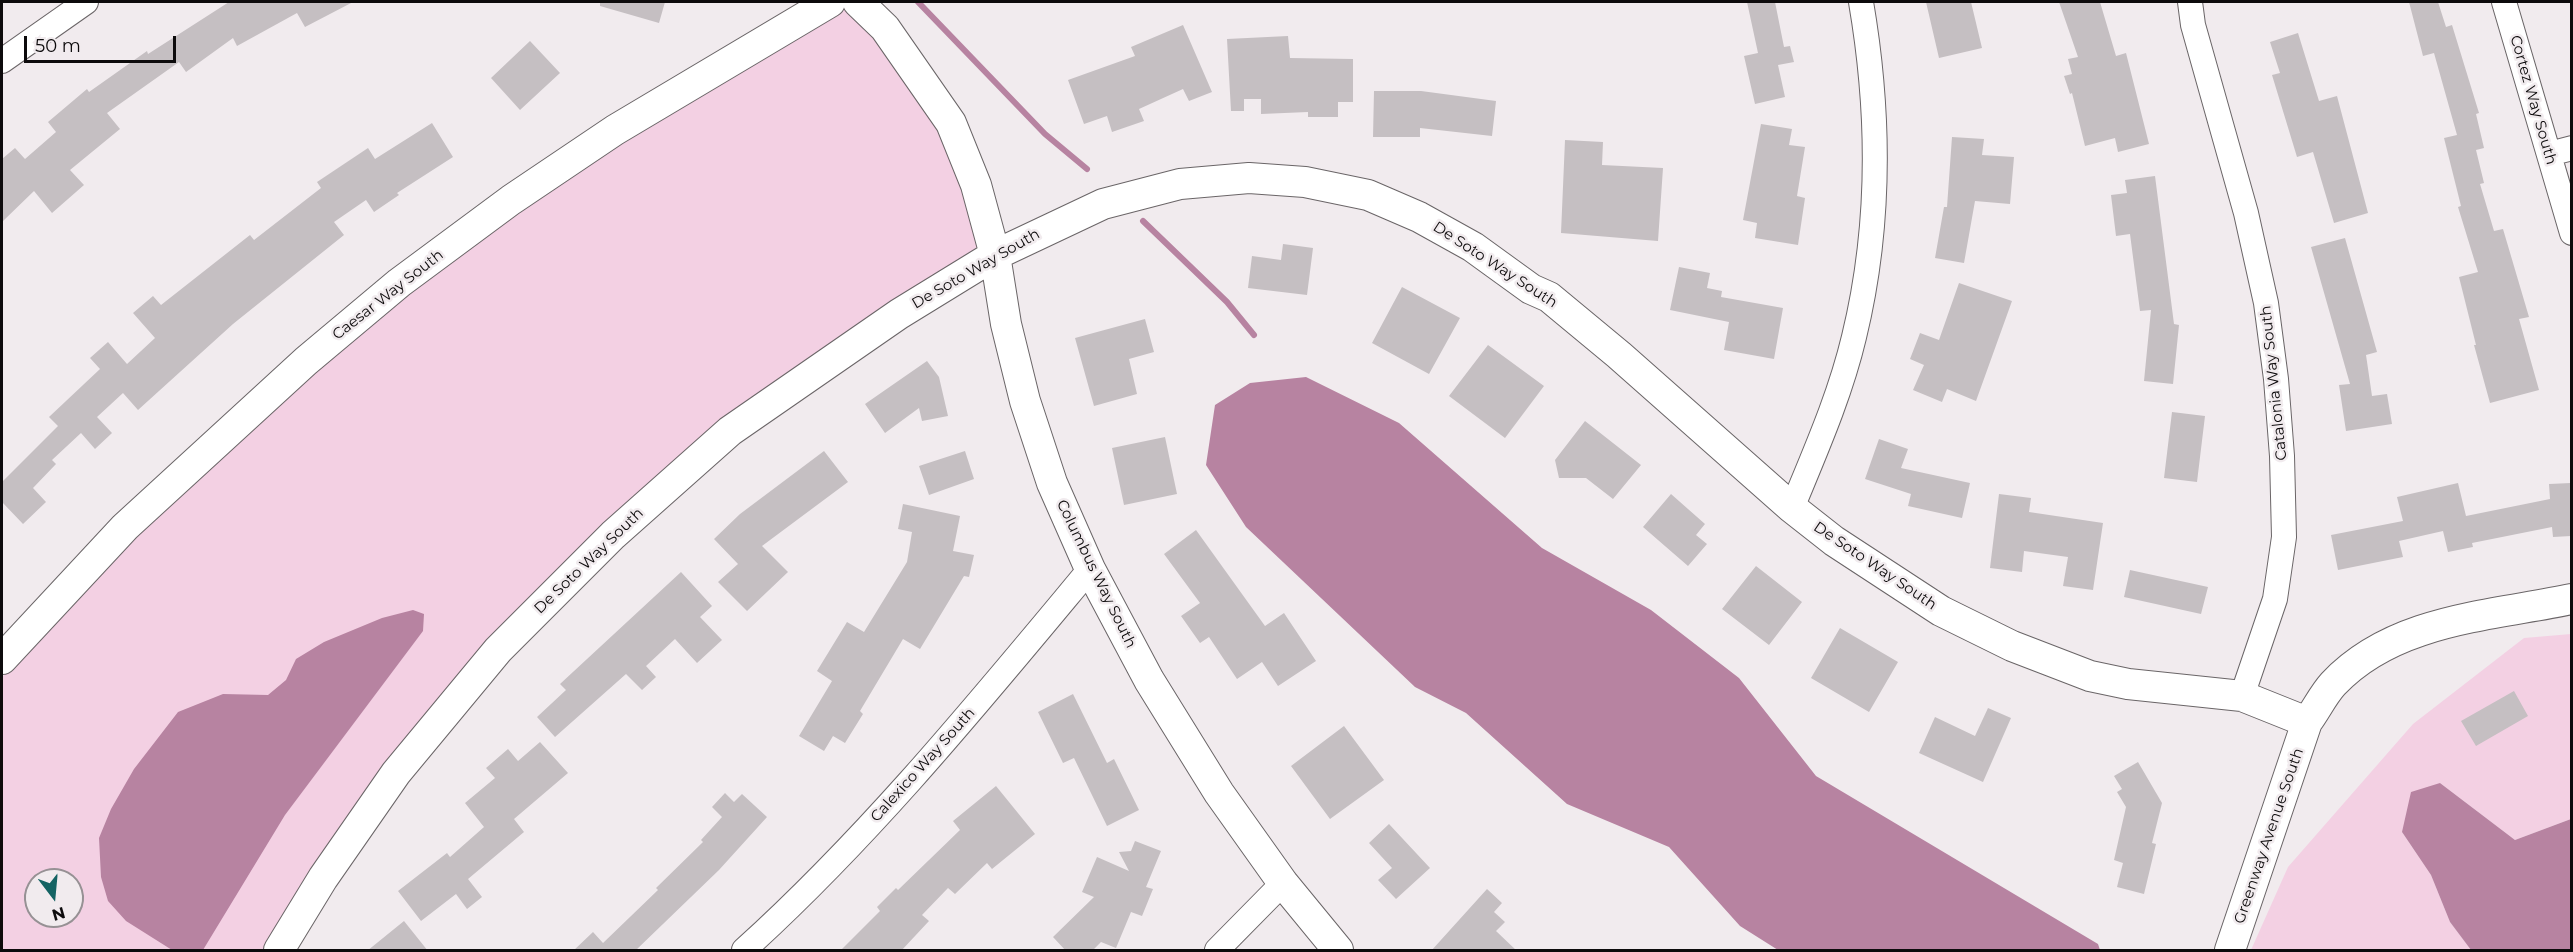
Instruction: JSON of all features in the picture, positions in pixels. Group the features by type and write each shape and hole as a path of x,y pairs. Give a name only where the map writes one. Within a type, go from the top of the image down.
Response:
{"street":[{"path":"2,61 86,2"},
{"name":"Caesar Way South","path":"2,659 125,527 306,361 399,283 511,200 615,130 830,2"},
{"name":"Columbus Way South","path":"858,2 885,28 951,123 976,185 994,255 1006,324 1025,401 1052,483 1090,569 1154,689 1219,793 1283,883 1338,951"},
{"path":"1792,508 1831,413 1854,338 1872,249 1875,119 1869,46 1861,2"},
{"name":"Catalonia Way South","path":"2190,2 2193,25 2251,235 2266,303 2277,390 2284,537 2275,599 2242,696"},
{"name":"Cortez Way South","path":"2504,2 2560,151 2571,233"},
{"name":"De Soto Way South","path":"279,951 323,878 396,773 498,650 613,535 730,431 899,314 994,255 1103,204 1180,184 1249,178 1305,182 1368,195 1419,217 1455,237 1531,289 1549,297 1620,355 1792,508 1834,541 1941,610 2012,646 2090,676 2128,684 2242,696 2307,722"},
{"name":"Calexico Way South","path":"744,951 774,924 938,752 1090,569"},
{"path":"2307,722 2333,684 2370,655 2418,631 2466,618 2571,599"},
{"name":"Greenway Avenue South","path":"2230,951 2307,722"},
{"path":"1217,951 1283,883"}],"shaded area":[{"path":"847,6 874,32 936,127 966,193 978,242 974,257 631,505 266,950 2,950 2,678 8,669 132,535 405,293 517,210 747,62"},
{"path":"1306,377 1399,423 1542,548 1651,610 1739,678 1816,776 2098,944 2100,950 1778,950 1740,926 1669,847 1567,804 1466,713 1415,687 1246,527 1206,465 1215,405 1250,383"},
{"path":"413,610 424,614 423,631 285,815 203,950 172,950 126,921 108,901 101,877 99,838 111,809 134,769 178,712 223,694 268,695 286,680 296,659 324,642 382,618"},
{"path":"2571,634 2571,819 2515,840 2440,783 2402,832 2431,875 2450,922 2471,950 2251,950 2288,867 2413,724 2524,638"},
{"path":"2440,783 2515,840 2571,819 2571,950 2471,950 2450,922 2431,875 2402,832 2411,792"}],"building":[{"path":"229,2 353,2 305,27 297,13 237,46 233,38 186,72 179,62 107,113 120,129 70,170 84,185 52,213 34,191 2,222 2,159 15,148 25,159 56,132 48,122 87,89 89,92 147,51 148,54"},
{"path":"600,2 665,2 659,23 600,6"},
{"path":"1747,2 1775,2 1784,47 1790,46 1794,62 1778,65 1785,97 1755,104 1744,56 1758,53"},
{"path":"1926,2 1971,2 1982,48 1939,58"},
{"path":"2059,2 2100,2 2116,56 2126,53 2149,144 2118,152 2115,138 2085,146 2072,93 2070,94 2064,76 2072,74 2068,59 2078,57"},
{"path":"2409,2 2438,2 2446,27 2452,25 2479,113 2476,114 2484,148 2476,150 2484,183 2480,184 2494,231 2503,229 2529,317 2519,319 2539,390 2490,403 2459,277 2478,272 2458,207 2461,206 2444,138 2457,135 2434,53 2423,56"},
{"path":"1183,25 1212,92 1189,101 1183,89 1139,109 1144,121 1112,132 1107,116 1084,124 1068,80 1135,56 1131,47"},
{"path":"2298,33 2319,101 2337,96 2368,213 2334,223 2313,152 2297,157 2272,75 2280,73 2270,42"},
{"path":"1288,36 1290,58 1353,59 1353,102 1338,102 1338,117 1308,117 1308,112 1261,114 1261,99 1244,99 1244,111 1231,111 1227,39"},
{"path":"530,41 560,73 520,110 491,78"},
{"path":"1374,91 1421,91 1496,101 1492,136 1420,128 1420,137 1373,137"},
{"path":"432,123 453,157 397,193 399,195 374,212 366,200 334,222 344,235 233,324 138,410 123,393 97,417 112,433 95,449 81,433 52,460 56,464 33,488 46,502 23,524 2,502 2,482 58,426 49,417 100,369 90,358 108,342 127,364 155,338 133,313 153,296 161,305 250,235 254,240 321,188 317,182 368,148 375,159"},
{"path":"1761,124 1792,129 1789,145 1805,147 1797,196 1805,198 1798,245 1755,238 1757,223 1743,220"},
{"path":"1952,137 1984,139 1982,155 2014,157 2010,204 1975,201 1964,263 1935,258 1944,207 1947,207"},
{"path":"1565,140 1603,142 1602,165 1663,168 1658,241 1561,233"},
{"path":"2155,176 2174,324 2179,325 2173,384 2144,381 2151,310 2140,311 2130,234 2116,236 2111,195 2127,193 2125,180"},
{"path":"2345,238 2377,352 2366,355 2372,396 2387,394 2392,424 2346,431 2339,385 2350,384 2311,247"},
{"path":"1283,244 1313,248 1307,295 1248,288 1252,256 1281,260"},
{"path":"1679,267 1710,273 1707,288 1722,291 1721,297 1783,308 1774,359 1724,350 1729,322 1670,310"},
{"path":"1959,283 2012,301 1976,401 1947,389 1942,402 1913,390 1924,365 1910,359 1920,333 1939,340"},
{"path":"1402,287 1460,318 1429,374 1372,343"},
{"path":"1145,319 1154,352 1129,359 1137,394 1094,406 1075,338"},
{"path":"1488,345 1544,386 1505,438 1449,396"},
{"path":"927,361 939,377 948,416 922,421 919,408 885,433 865,404"},
{"path":"2172,412 2205,416 2197,482 2164,478"},
{"path":"1585,421 1641,465 1613,499 1586,478 1559,478 1555,460"},
{"path":"1165,437 1177,494 1124,505 1112,448"},
{"path":"1879,439 1908,449 1901,468 1970,483 1962,518 1908,506 1911,494 1865,479"},
{"path":"824,451 848,482 762,546 788,572 747,611 718,582 738,564 714,539 740,514"},
{"path":"965,451 974,479 929,495 919,466"},
{"path":"2458,483 2466,516 2550,499 2549,484 2571,483 2571,536 2553,537 2552,527 2472,543 2473,547 2448,552 2443,531 2399,541 2403,557 2338,570 2331,535 2403,521 2397,497"},
{"path":"1671,494 1705,524 1696,535 1707,544 1688,566 1643,527"},
{"path":"1999,494 2031,498 2029,512 2103,523 2093,590 2063,586 2068,557 2024,551 2022,572 1990,568"},
{"path":"903,504 960,516 953,551 974,555 969,577 964,576 920,649 903,639 860,711 863,714 845,743 833,736 824,751 799,736 832,681 817,671 847,622 864,632 907,562 912,532 898,529"},
{"path":"1196,530 1265,626 1284,613 1316,661 1278,686 1262,662 1237,679 1209,637 1200,643 1181,616 1200,603 1164,554"},
{"path":"1756,566 1802,602 1769,645 1722,609"},
{"path":"2130,570 2208,587 2201,614 2124,597"},
{"path":"681,572 712,606 700,617 722,640 697,663 675,639 646,666 656,677 642,690 626,674 555,737 537,717 566,690 560,684"},
{"path":"1840,628 1898,662 1869,712 1811,678"},
{"path":"2514,691 2528,716 2476,746 2461,721"},
{"path":"1073,694 1107,763 1114,759 1139,810 1107,826 1074,758 1063,763 1038,712"},
{"path":"1988,708 2011,718 1983,782 1919,753 1935,717 1975,736"},
{"path":"1344,726 1384,780 1330,819 1291,766"},
{"path":"540,742 568,773 514,819 524,832 468,879 482,897 467,909 456,894 421,921 398,891 447,853 450,857 484,827 465,803 495,778 486,768 508,749 518,761"},
{"path":"2138,762 2162,803 2152,843 2156,844 2144,894 2117,887 2123,863 2114,860 2126,807 2117,792 2122,789 2114,776"},
{"path":"996,786 1035,834 992,869 987,863 955,894 948,888 922,915 929,921 901,951 840,951 880,911 877,907 896,888 898,890 960,830 953,821"},
{"path":"725,793 734,802 742,794 767,817 719,870 635,951 573,951 593,932 603,943 658,890 656,888 703,842 701,840 722,817 712,807"},
{"path":"1389,824 1430,868 1396,899 1378,880 1392,868 1369,843"},
{"path":"1135,841 1161,851 1146,887 1153,889 1142,916 1131,912 1116,948 1101,942 1092,951 1066,951 1053,937 1094,897 1082,892 1097,857 1129,871 1119,852 1131,851"},
{"path":"1487,889 1502,903 1494,912 1505,922 1496,931 1517,951 1431,951"},
{"path":"404,921 428,951 367,951"}],"waterway":[{"path":"918,2 1045,134 1087,169"},
{"path":"1143,221 1227,302 1254,335"}]}
